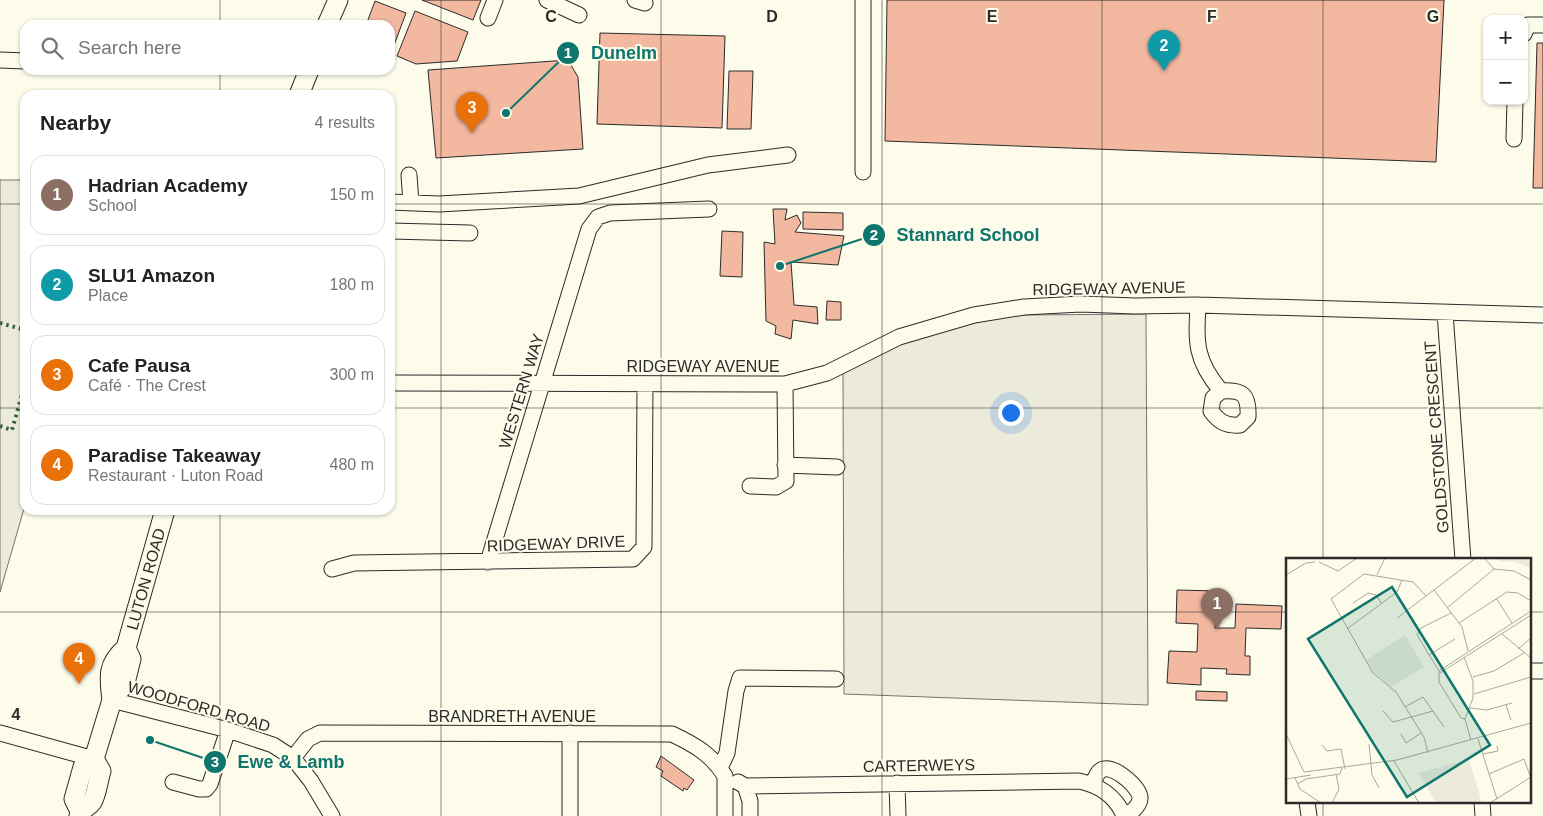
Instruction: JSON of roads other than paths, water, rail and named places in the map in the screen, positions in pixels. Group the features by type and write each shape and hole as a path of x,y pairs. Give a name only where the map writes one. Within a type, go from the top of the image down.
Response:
{"main road":[{"path":"329,20 338,0"},
{"path":"301,90 307,75"},
{"name":"LUTON ROAD","path":"79,813 74,799 81,773 83,766 94,759 112,700 125,683 131,659 126,648 164,515"}],"street":[{"path":"488,18 495,0"},
{"path":"547,0 579,15"},
{"path":"863,172 864,0"},
{"path":"1528,25 1543,25"},
{"path":"0,60 20,61"},
{"path":"1514,138 1515,105"},
{"path":"395,202 439,204 580,196 708,165 788,155"},
{"path":"409,175 411,203"},
{"name":"WESTERN WAY","path":"488,562 589,229 598,217 610,213 709,209"},
{"path":"395,231 470,233"},
{"name":"RIDGEWAY AVENUE","path":"395,383 785,384 828,373 899,337 974,315 1024,307 1081,304 1135,306 1198,305 1543,315"},
{"path":"1198,305 1196,340 1200,359 1221,391"},
{"name":"GOLDSTONE CRESCENT","path":"1445,313 1463,558"},
{"name":"RIDGEWAY DRIVE","path":"332,569 354,563 633,559 644,547 644,384"},
{"path":"750,486 776,487 786,481 785,384"},
{"path":"786,465 837,466"},
{"path":"1530,671 1543,671"},
{"path":"725,816 722,772 740,678 836,679"},
{"name":"WOODFORD ROAD","path":"112,700 228,730 272,745 293,758 311,781 332,816"},
{"path":"174,782 199,790 206,789 210,784 228,730"},
{"path":"0,733 94,759"},
{"name":"BRANDRETH AVENUE","path":"293,758 308,739 320,733 672,734 700,748 722,772 745,786"},
{"path":"570,733 570,816"},
{"path":"1104,769 1113,769 1128,780 1138,791 1140,799 1136,809 1125,816 1112,798 1093,784 1098,773 1104,769"},
{"name":"CARTERWEYS","path":"745,786 1079,781 1093,784"},
{"path":"897,783 898,816"},
{"path":"745,786 750,801 750,816"}],"place":[{"name":"SLU1 Amazon","path":"1164,71"},
{"name":"Dunelm","path":"506,113"},
{"name":"Cafe Pausa","path":"472,133"},
{"name":"Stannard School","path":"780,266"},
{"name":"Hadrian Academy","path":"1217,629"},
{"name":"Paradise Takeaway","path":"79,684"},
{"name":"Ewe & Lamb","path":"150,740"}]}
